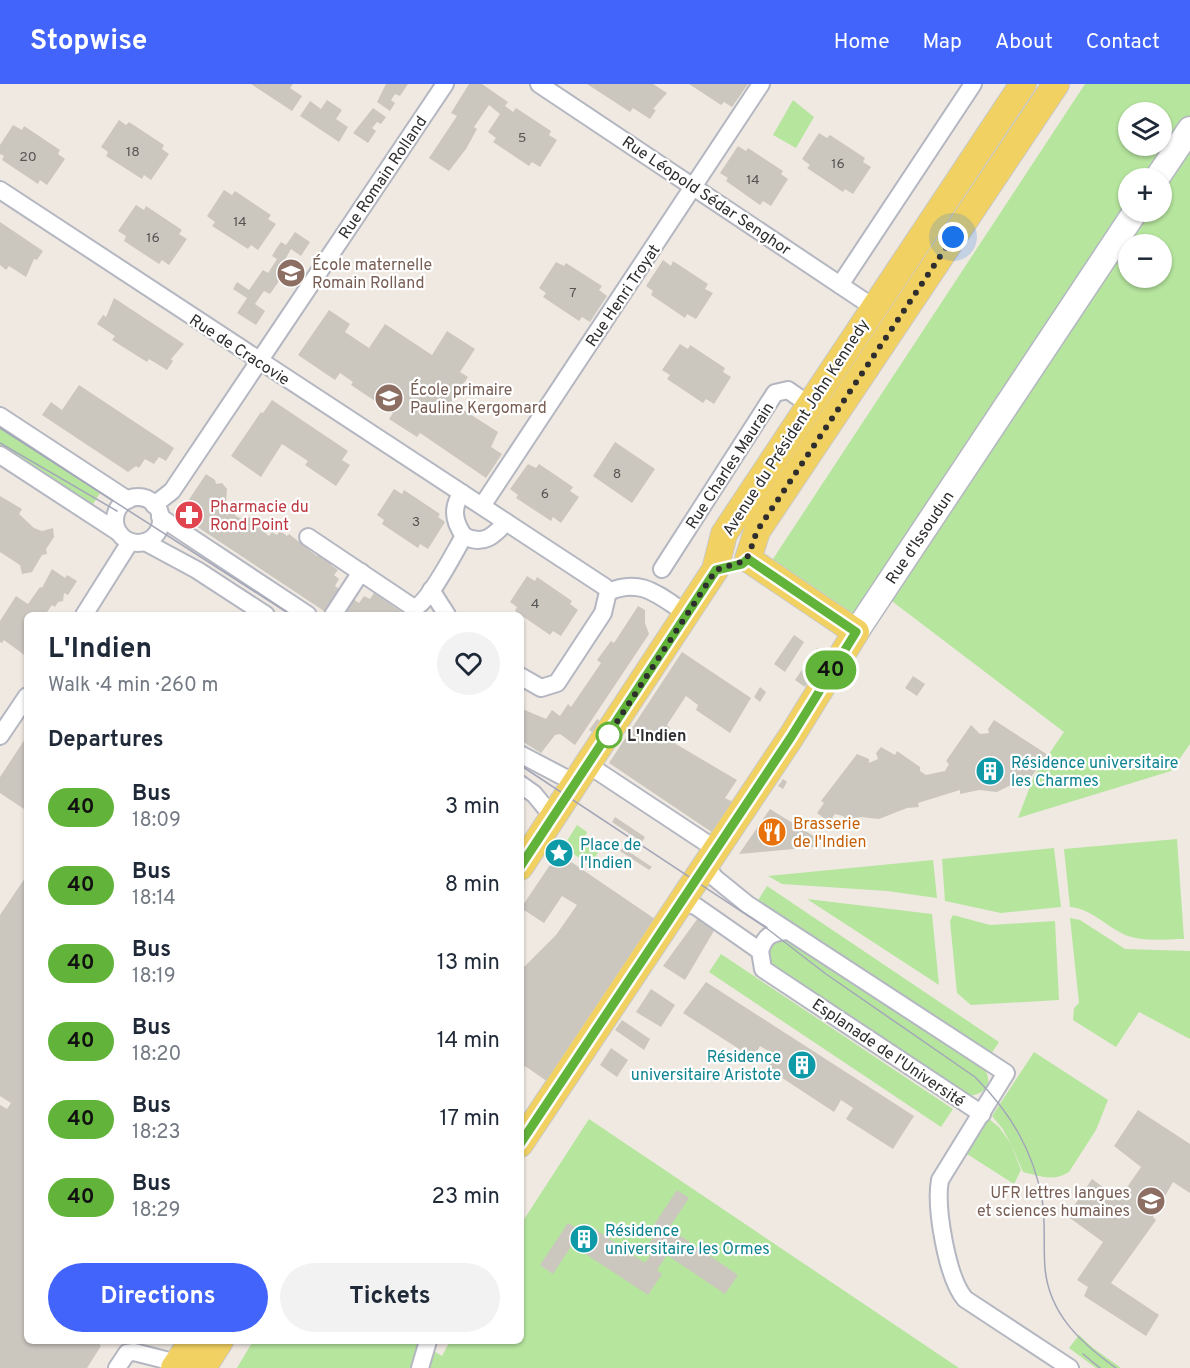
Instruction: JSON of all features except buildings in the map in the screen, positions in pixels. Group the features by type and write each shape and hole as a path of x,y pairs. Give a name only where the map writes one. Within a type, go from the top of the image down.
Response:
{"main road":[{"name":"Avenue du Président John Kennedy","path":"524,861 716,570 724,534 808,404 1023,84"},
{"name":"Avenue du Président John Kennedy","path":"748,559 757,531 1056,84"},
{"path":"748,559 856,632"},
{"name":"Rue d'Issoudun","path":"524,1138 681,900 706,854 731,829 856,632"},
{"path":"176,1366 190,1344"},
{"path":"203,1368 218,1344"}],"street":[{"name":"Rue Romain Rolland","path":"157,511 445,84"},
{"name":"Rue Léopold Sédar Senghor","path":"539,84 873,307"},
{"name":"Rue Henri Troyat","path":"482,506 761,84"},
{"path":"840,285 973,84"},
{"path":"1164,168 1190,129"},
{"name":"Rue de Cracovie","path":"0,190 605,587 609,592"},
{"name":"Rue d'Issoudun","path":"856,632 1128,222"},
{"path":"873,307 896,323"},
{"name":"Rue Charles Maurain","path":"662,569 775,393 788,390 808,404"},
{"path":"808,404 831,420"},
{"path":"0,416 128,500"},
{"path":"0,455 131,539 197,570 261,612"},
{"path":"462,493 458,499 454,518 464,536 482,540 493,537 506,522"},
{"path":"131,539 115,525 117,511 128,500 142,498 157,511 304,612"},
{"path":"86,612 131,539 156,535 157,511"},
{"path":"308,537 414,608 419,606 431,590 464,536"},
{"path":"716,570 742,564 748,559"},
{"path":"335,612 361,573"},
{"path":"524,677 541,688 557,683 603,613 609,592 634,584 687,614"},
{"path":"431,590 445,612"},
{"path":"0,736 24,700"},
{"path":"524,756 575,783"},
{"name":"Esplanade de l'Université","path":"599,772 706,854 715,878 747,904 1006,1073 982,1114 763,969 760,951 696,907 681,900"},
{"path":"524,787 534,794 553,817"},
{"path":"760,951 765,938 772,933 786,931"},
{"path":"982,1114 945,1171 937,1194 948,1256 959,1292 964,1299 1070,1368"},
{"path":"420,1368 427,1344"},
{"path":"117,1368 127,1353 134,1352 176,1366"}],"green space":[{"path":"1085,84 1190,84 1190,744 1171,771 1018,818 1034,776 1064,732 876,589 857,616 771,562"},
{"path":"793,100 814,117 796,148 773,135"},
{"path":"0,423 103,488 90,509 0,449"},
{"path":"577,825 587,832 585,837 601,848 590,865 563,847"},
{"path":"1177,839 1184,939 1135,938 1120,933 1086,911 1070,907 1064,849"},
{"path":"1054,848 1061,907 1001,913 945,901 942,859"},
{"path":"933,860 937,898 887,891 782,884 768,876"},
{"path":"767,886 999,1042 987,1060 755,905"},
{"path":"807,899 932,914 939,985"},
{"path":"953,915 990,925 1055,921 1059,1000 971,1005 957,993 950,921"},
{"path":"1070,918 1080,920 1125,949 1190,951 1190,1039 1139,1012 1116,1047 1073,1020 1074,1008 1079,1003"},
{"path":"782,938 983,1067 988,1079 986,1088 977,1094 964,1096 772,967 767,959 768,948"},
{"path":"721,954 953,1109 941,1127 709,972"},
{"path":"1034,1052 1108,1100 1096,1130 1069,1172 1063,1175 1046,1177 1023,1172 1011,1144 992,1116"},
{"path":"589,1119 959,1368 237,1368 251,1344 422,1344 442,1356 448,1344 524,1344 524,1219"},
{"path":"989,1119 999,1127 1011,1144 1021,1170 1014,1184 967,1154"},
{"path":"1079,1335 1121,1368 1096,1368 1069,1348"}],"tram line":[{"path":"0,428 286,612"},
{"path":"0,443 117,511"},
{"path":"524,768 765,927 826,974 975,1077 988,1090 1009,1118 1033,1164 1042,1199 1045,1268 1053,1300 1079,1338 1116,1368"},
{"path":"1083,1354 1100,1368"}],"bus line":[{"name":"40","path":"524,861 716,570 742,564 748,559 856,632 731,829 687,889 524,1138"}],"place":[{"name":"École maternelle Romain Rolland","path":"291,273"},
{"name":"École primaire Pauline Kergomard","path":"389,398"},
{"name":"Pharmacie du Rond Point","path":"189,515"},
{"name":"L'Indien","path":"609,735"},
{"name":"Résidence universitaire les Charmes","path":"990,771"},
{"name":"Brasserie de l'Indien","path":"772,832"},
{"name":"Place de l'Indien","path":"559,853"},
{"name":"Résidence universitaire Aristote","path":"802,1065"},
{"name":"UFR lettres langues et sciences humaines","path":"1151,1201"},
{"name":"Résidence universitaire les Ormes","path":"584,1239"}],"route":[{"path":"609,735 607,737 716,570 742,564 748,559 757,531 953,237"}]}
